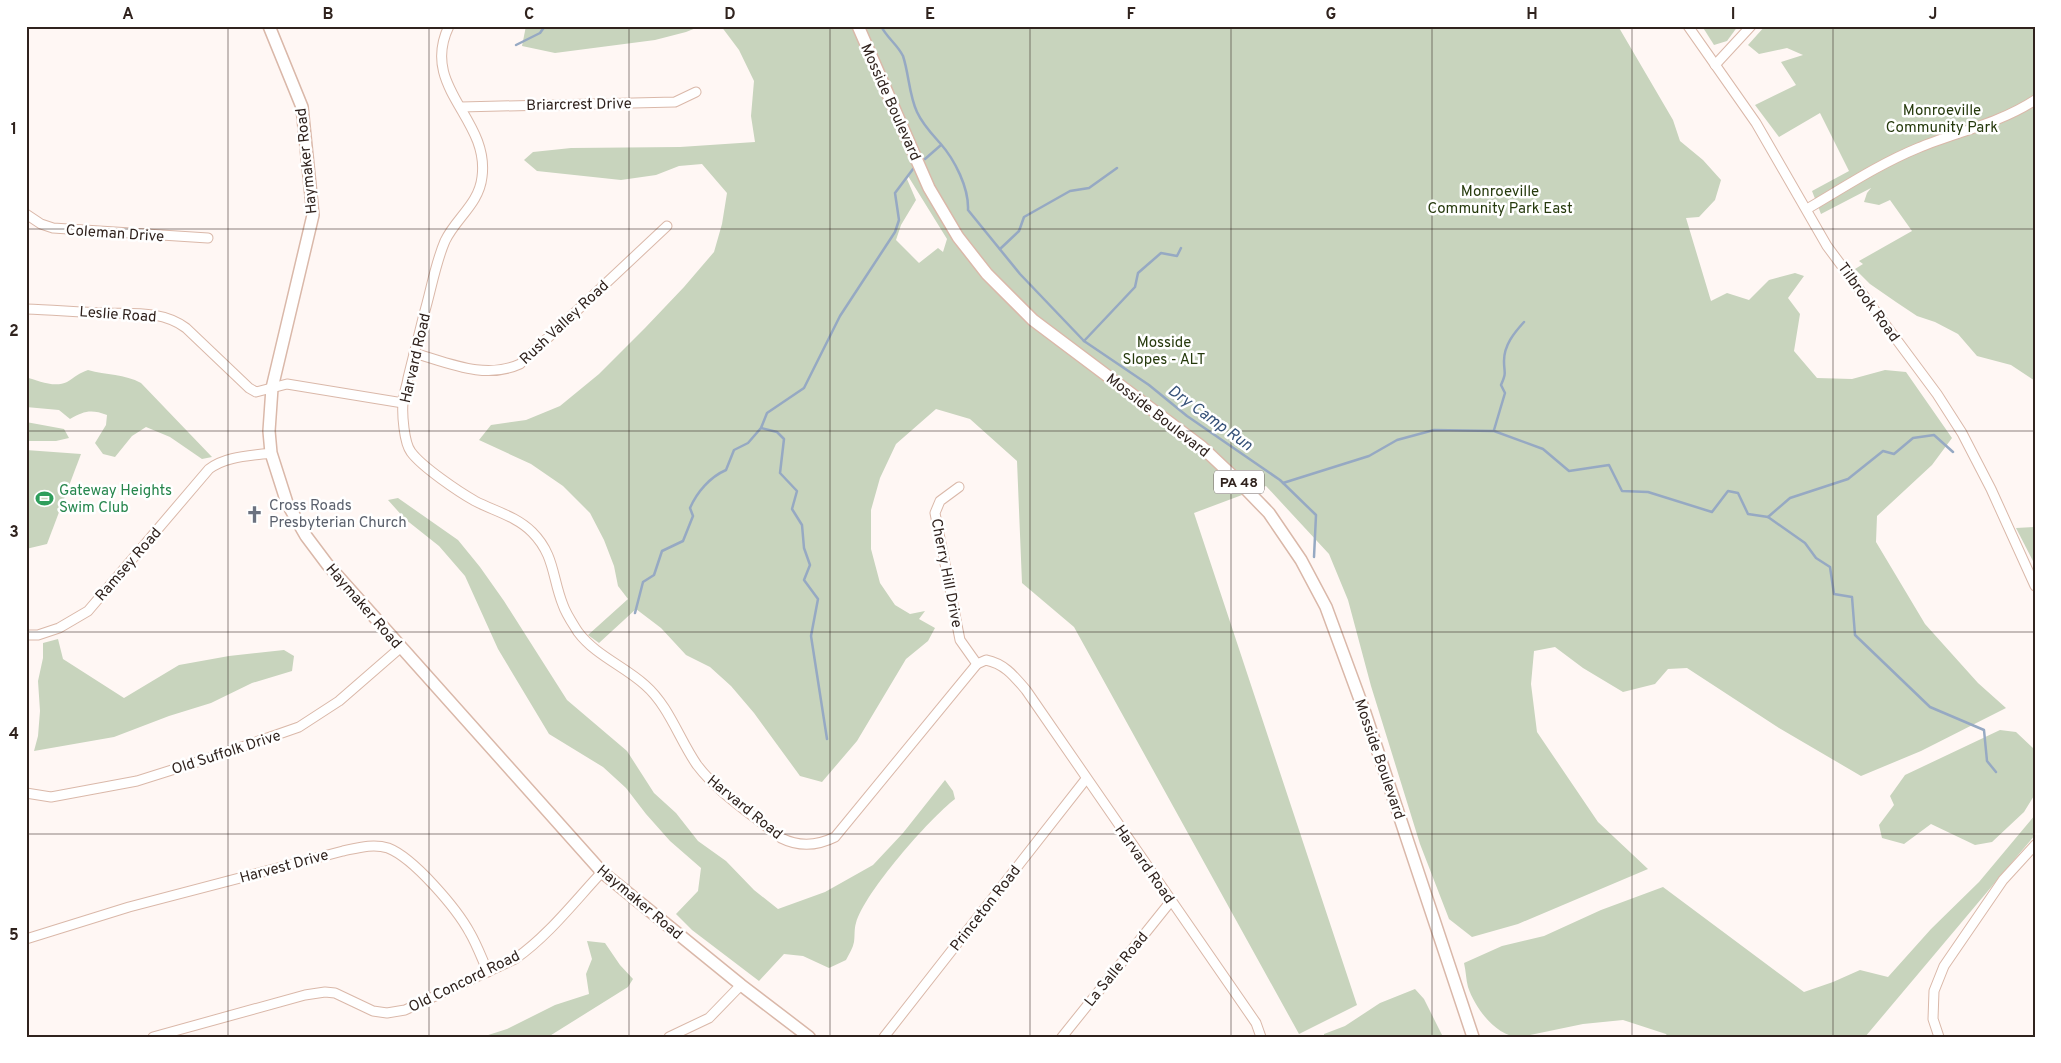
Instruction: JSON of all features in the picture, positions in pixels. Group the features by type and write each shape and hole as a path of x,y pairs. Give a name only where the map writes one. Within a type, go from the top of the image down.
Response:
{"main road":[{"name":"Haymaker Road","path":"269,26 302,107 313,215 272,388 269,431 271,453 287,503 306,536 327,564 602,872 741,985 809,1037"},
{"name":"Mosside Boulevard","path":"858,26 929,188 958,236 987,274 1033,320 1202,447 1269,513 1301,560 1326,607 1365,713 1473,1037"}],"street":[{"name":"Harvard Road","path":"449,26 444,36 440,56 446,82 480,143 484,163 479,193 469,209 450,232 445,242 414,353 403,403 406,442 411,452 424,465 473,500 516,519 532,532 548,551 563,605 579,633 600,653 645,685 661,703 697,764 709,779 781,838 790,842 814,845 835,837 977,664 986,660 999,664 1009,671 1026,690 1256,1023 1261,1037"},
{"name":"Tilbrook Road","path":"1688,26 1756,124 1827,246 1937,394 1962,433 1991,489 2035,586"},
{"path":"1715,65 1751,26"},
{"name":"Briarcrest Drive","path":"461,107 675,102 696,92"},
{"path":"1807,209 1883,165 1917,148 2018,110 2035,100"},
{"name":"Coleman Drive","path":"26,214 41,224 53,228 208,238"},
{"name":"Rush Valley Road","path":"414,353 480,371 501,371 520,364 667,226"},
{"name":"Leslie Road","path":"26,309 144,313 164,317 186,328 249,388 256,392 272,388"},
{"path":"272,388 287,384 403,403"},
{"name":"Ramsey Road","path":"26,635 38,635 58,628 88,611 209,469 216,464 234,458 271,453"},
{"name":"Cherry Hill Drive","path":"960,487 940,501 934,513 960,640 977,664"},
{"name":"Old Suffolk Drive","path":"26,793 51,797 137,781 299,727 339,701 400,648"},
{"name":"Princeton Road","path":"884,1037 1086,779"},
{"name":"Harvest Drive","path":"26,939 138,904 343,851 372,846 388,848 409,860 437,890 462,919 488,972"},
{"path":"1939,1037 1933,1019 1934,991 1944,966 2003,880 2035,846"},
{"name":"Old Concord Road","path":"153,1037 305,994 325,992 340,995 373,1011 387,1013 405,1010 515,959 530,949 602,872"},
{"name":"La Salle Road","path":"1062,1037 1171,901"},
{"path":"670,1037 709,1018 741,985"}],"green space":[{"path":"526,26 701,26 655,40 555,53 522,46"},
{"path":"721,26 1618,26 1673,120 1680,141 1703,160 1721,180 1715,200 1699,217 1686,218 1711,301 1727,293 1749,300 1769,280 1795,273 1804,276 1788,298 1800,314 1794,351 1817,378 1852,379 1885,370 1906,372 1952,438 1932,465 1877,516 1876,542 1925,624 1978,683 2006,708 1921,751 1861,776 1779,728 1687,668 1668,669 1655,684 1623,692 1583,668 1555,647 1534,651 1531,684 1537,732 1598,822 1648,869 1518,924 1472,937 1449,919 1420,844 1371,686 1348,600 1329,554 1266,486 1194,513 1357,1005 1299,1034 1074,627 1022,583 1017,461 970,419 936,409 896,444 880,478 871,510 871,549 880,583 895,605 910,614 925,611 919,619 935,628 928,641 906,659 857,741 822,782 800,776 754,713 731,686 710,667 686,655 661,628 636,609 599,643 588,635 628,599 618,586 614,566 604,540 590,513 563,486 531,464 479,440 491,425 526,420 560,406 599,374 684,287 714,252 722,224 727,193 702,164 679,166 656,175 621,180 537,171 524,160 533,152 571,148 680,147 755,142 751,116 754,81 739,50","holes":["908,176 947,239 943,252 938,248 919,263 896,240 901,225 916,200 907,179"]},
{"path":"1702,26 1738,26 1727,41 1714,45"},
{"name":"Monroeville Community Park","path":"1765,26 2035,26 2035,381 2011,365 1977,356 1958,334 1935,322 1917,316 1870,284 1855,269 1863,264 1859,261 1912,231 1890,200 1879,205 1864,202 1871,188 1821,214 1812,191 1849,171 1820,113 1779,137 1755,105 1796,85 1781,62 1803,55 1787,48 1759,54 1748,45"},
{"path":"88,370 122,376 141,383 212,457 202,459 170,437 146,427 132,436 115,457 103,454 95,443 106,425 107,415 88,412 70,419 59,410 26,407 26,377 46,383 62,384"},
{"path":"26,422 64,429 69,438 56,441 26,441"},
{"name":"Gateway Heights Swim Club","path":"26,450 81,454 47,544 26,549"},
{"path":"398,498 458,540 504,601 567,700 627,751 654,793 676,813 698,841 726,861 754,890 778,909 825,892 873,865 903,833 945,780 953,791 955,799 930,822 884,875 856,923 853,944 846,960 829,968 803,956 784,954 759,981 692,930 676,914 698,891 701,868 670,841 626,788 603,767 549,734 498,649 465,576 439,546 405,519 388,500"},
{"path":"2035,527 2035,565 2016,528"},
{"path":"58,639 63,659 124,698 179,665 229,656 284,650 294,656 292,671 252,683 211,703 169,716 114,737 34,751 38,736 40,711 38,681 43,658 43,643"},
{"path":"2000,730 2016,732 2035,750 2035,794 2024,812 1992,842 1975,845 1931,824 1904,844 1882,838 1879,825 1894,805 1890,796 1905,775"},
{"path":"2035,815 2035,835 1865,1037 1668,1037 1666,1034 1623,1020 1583,1024 1520,1037 1511,1036 1495,1027 1488,1020 1476,1004 1468,987 1464,963 1502,946 1544,936 1601,910 1663,887 1804,992 1860,970 1888,977 1931,929 1979,882"},
{"path":"587,941 605,943 620,965 633,979 628,987 548,1037 482,1037 507,1029 555,1005 589,994 586,974 592,959"},
{"path":"1415,989 1424,999 1443,1037 1324,1037 1324,1034 1345,1026 1380,1003"}],"waterway":[{"path":"516,45 540,33 545,26"},
{"name":"Dry Camp Run","path":"881,26 903,56 912,99 919,117 946,150 956,166 964,184 968,210 1020,274 1084,341 1149,385 1187,416 1280,480 1316,515 1314,557"},
{"path":"925,159 941,145"},
{"path":"1000,249 1019,231 1024,217 1070,191 1089,188 1117,168"},
{"path":"635,613 643,582 654,575 662,551 683,541 693,516 690,508 696,496 709,481 726,470 734,450 748,443 761,428 767,413 804,388 840,316 895,232 899,220 895,193 913,169"},
{"path":"1084,341 1135,287 1138,273 1161,253 1177,256 1181,248"},
{"path":"1494,430 1505,393 1501,385 1505,375 1504,355 1513,335 1524,322"},
{"path":"761,428 777,432 784,439 780,473 797,491 792,509 802,525 804,548 810,565 804,580 818,599 811,636 827,739"},
{"path":"1283,483 1369,456 1397,440 1434,430 1494,431 1543,449 1569,471 1609,465 1622,491 1648,492 1712,512 1728,491 1738,493 1748,514 1768,517 1805,543 1816,558 1830,567 1834,594 1852,597 1855,635 1930,707 1984,730 1987,761 1996,772"},
{"path":"1768,517 1790,498 1848,479 1883,451 1894,454 1913,438 1934,435 1953,452"}],"place":[{"name":"Gateway Heights Swim Club","path":"45,499"},
{"name":"Cross Roads Presbyterian Church","path":"255,514"}],"park label":[{"name":"Monroeville Community Park East","path":"1500,200"},
{"name":"Mosside Slopes - ALT","path":"1164,350"}]}
